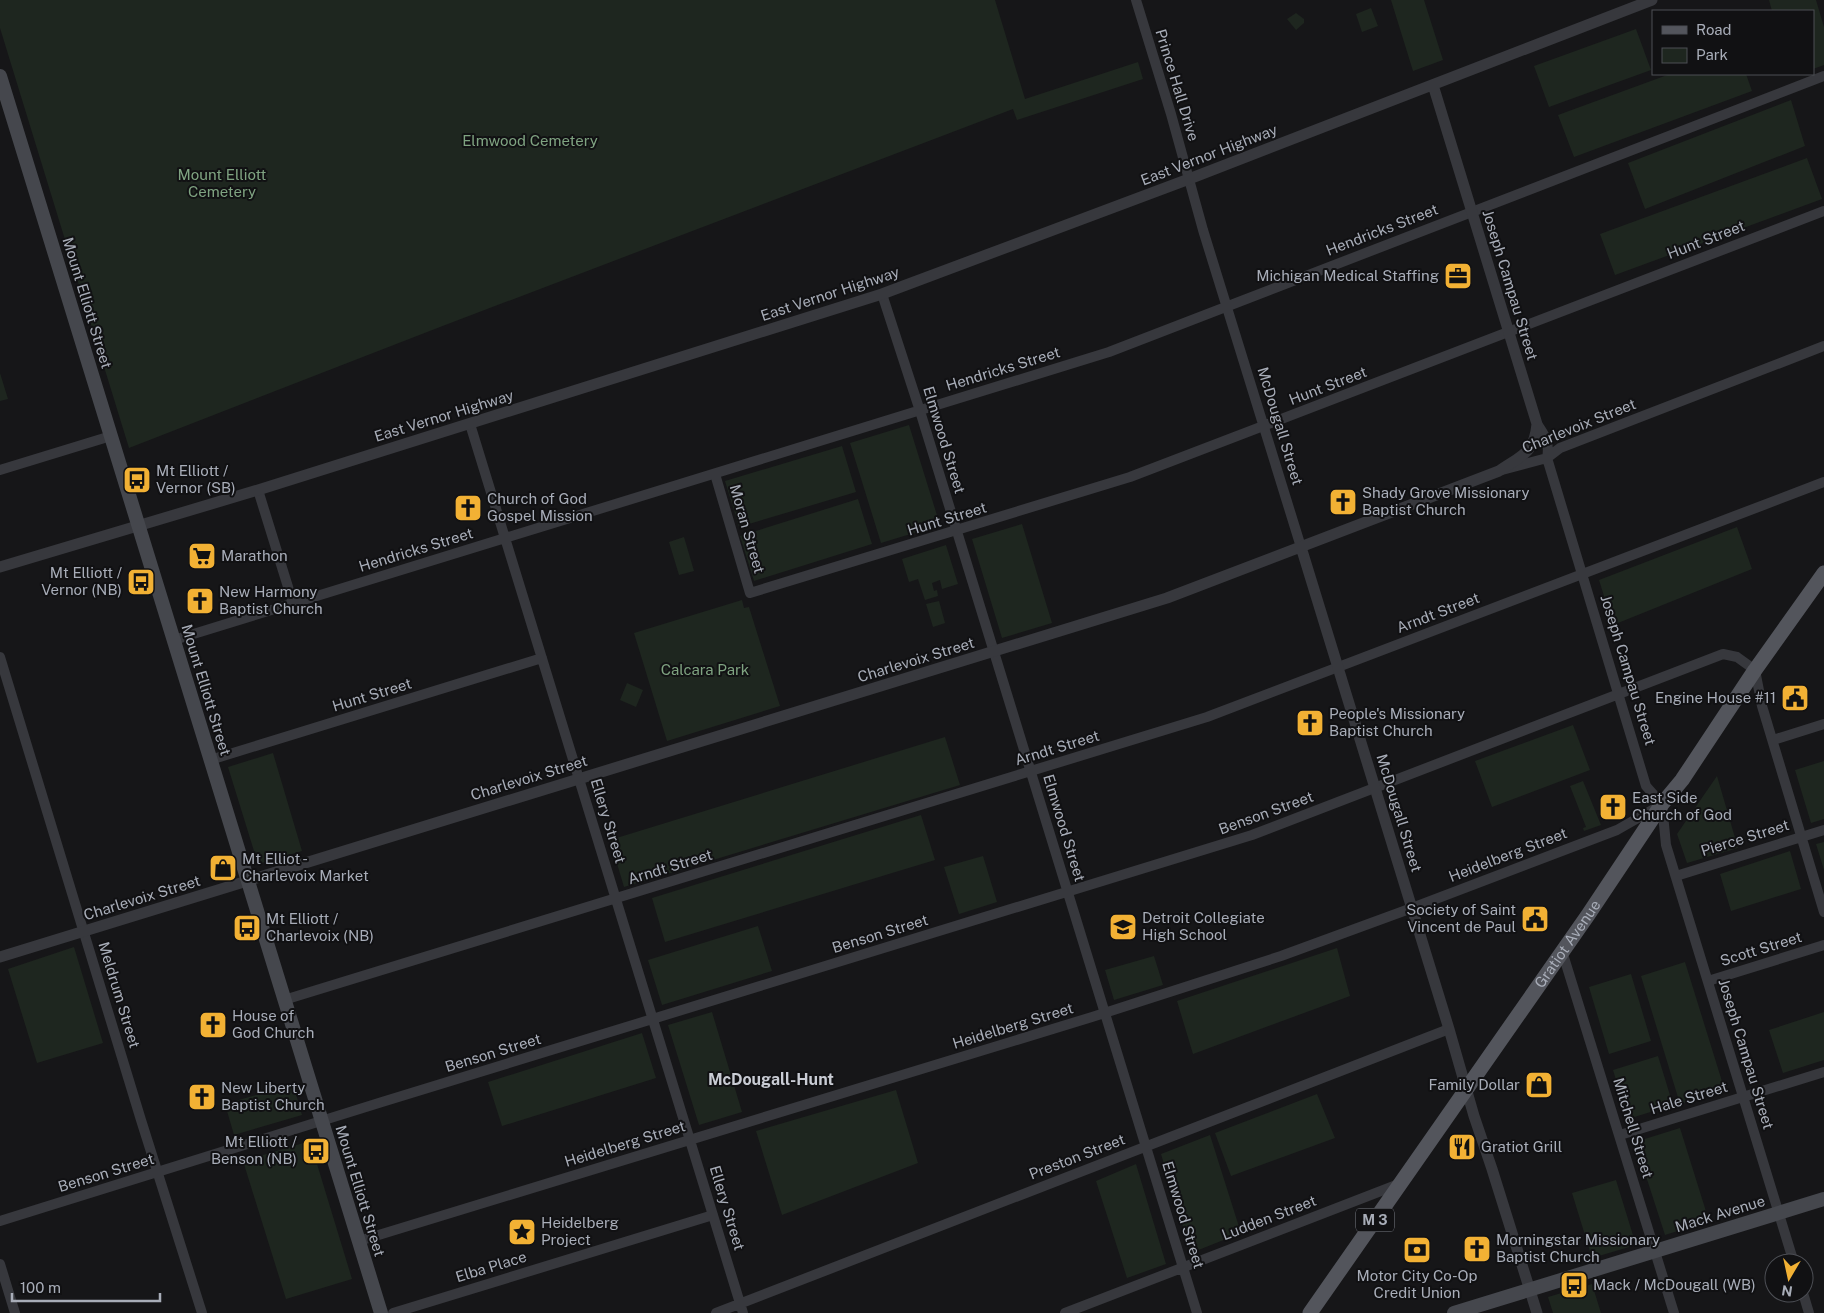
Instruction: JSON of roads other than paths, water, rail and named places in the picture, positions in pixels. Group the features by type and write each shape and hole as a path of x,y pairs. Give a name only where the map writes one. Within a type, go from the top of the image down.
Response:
{"main road":[{"name":"Mount Elliott Street","path":"0,76 3,97 139,526 381,1313"},
{"name":"Gratiot Avenue","path":"1310,1313 1662,804 1682,780 1755,670 1824,574"},
{"name":"Mack Avenue","path":"1454,1313 1824,1199"}],"street":[{"name":"Prince Hall Drive","path":"1136,0 1189,179"},
{"name":"East Vernor Highway","path":"0,567 258,490 882,294 1189,179 1652,0"},
{"name":"Hendricks Street","path":"174,640 1109,352 1824,76"},
{"name":"Joseph Campau Street","path":"1433,85 1537,424 1546,438 1549,448 1547,458 1620,694 1646,786 1662,804 1666,845 1791,1253"},
{"name":"McDougall Street","path":"1189,179 1450,1029 1466,1088 1537,1313"},
{"name":"Hunt Street","path":"750,594 1130,477 1824,212"},
{"name":"Elmwood Street","path":"882,294 920,410 1198,1313"},
{"name":"Charlevoix Street","path":"0,956 994,652 1183,592 1499,471 1547,458 1560,448 1824,346"},
{"name":"Ellery Street","path":"470,424 742,1308"},
{"path":"1499,471 1530,448 1535,438 1537,424"},
{"path":"0,470 111,436"},
{"name":"Moran Street","path":"715,474 750,594"},
{"name":"Arndt Street","path":"284,1000 1207,717 1824,482"},
{"path":"258,490 293,603"},
{"name":"Benson Street","path":"0,1222 1252,835 1723,654 1737,657 1755,670"},
{"name":"Meldrum Street","path":"0,657 202,1313"},
{"name":"Hunt Street","path":"210,760 542,658"},
{"path":"1755,670 1762,706 1824,912"},
{"path":"1773,740 1824,724"},
{"name":"Heidelberg Street","path":"359,1241 1105,1013 1281,956 1617,830 1662,804"},
{"name":"Pierce Street","path":"1676,876 1824,830"},
{"name":"Scott Street","path":"1708,981 1824,945"},
{"name":"Mitchell Street","path":"1562,951 1674,1313"},
{"name":"Preston Street","path":"716,1313 742,1308 1146,1146 1450,1029"},
{"name":"Hale Street","path":"1620,1135 1824,1072"},
{"name":"Ludden Street","path":"1065,1313 1400,1184"},
{"name":"Elba Place","path":"392,1313 713,1215"},
{"path":"0,1264 15,1313"}],"place":[{"name":"Michigan Medical Staffing","path":"1458,276"},
{"name":"Mt Elliott / Vernor (SB)","path":"137,480"},
{"name":"Shady Grove Missionary Baptist Church","path":"1343,502"},
{"name":"Church of God Gospel Mission","path":"468,508"},
{"name":"Marathon","path":"202,556"},
{"name":"Mt Elliott / Vernor (NB)","path":"141,582"},
{"name":"New Harmony Baptist Church","path":"200,601"},
{"name":"Engine House #11","path":"1795,698"},
{"name":"People's Missionary Baptist Church","path":"1310,723"},
{"name":"East Side Church of God","path":"1613,807"},
{"name":"Mt Elliot - Charlevoix Market","path":"223,868"},
{"name":"Society of Saint Vincent de Paul","path":"1535,919"},
{"name":"Detroit Collegiate High School","path":"1123,927"},
{"name":"Mt Elliott / Charlevoix (NB)","path":"247,928"},
{"name":"House of God Church","path":"213,1025"},
{"name":"Family Dollar","path":"1539,1085"},
{"name":"New Liberty Baptist Church","path":"202,1097"},
{"name":"Gratiot Grill","path":"1462,1147"},
{"name":"Mt Elliott / Benson (NB)","path":"316,1151"},
{"name":"Heidelberg Project","path":"522,1232"},
{"name":"Morningstar Missionary Baptist Church","path":"1477,1249"},
{"name":"Motor City Co-Op Credit Union","path":"1417,1250"},
{"name":"Mack / McDougall (WB)","path":"1574,1285"}],"district":[{"name":"McDougall-Hunt","path":"771,1079"}],"park label":[{"name":"Elmwood Cemetery","path":"530,141"},
{"name":"Mount Elliott Cemetery","path":"222,184"},
{"name":"Calcara Park","path":"705,670"}]}
